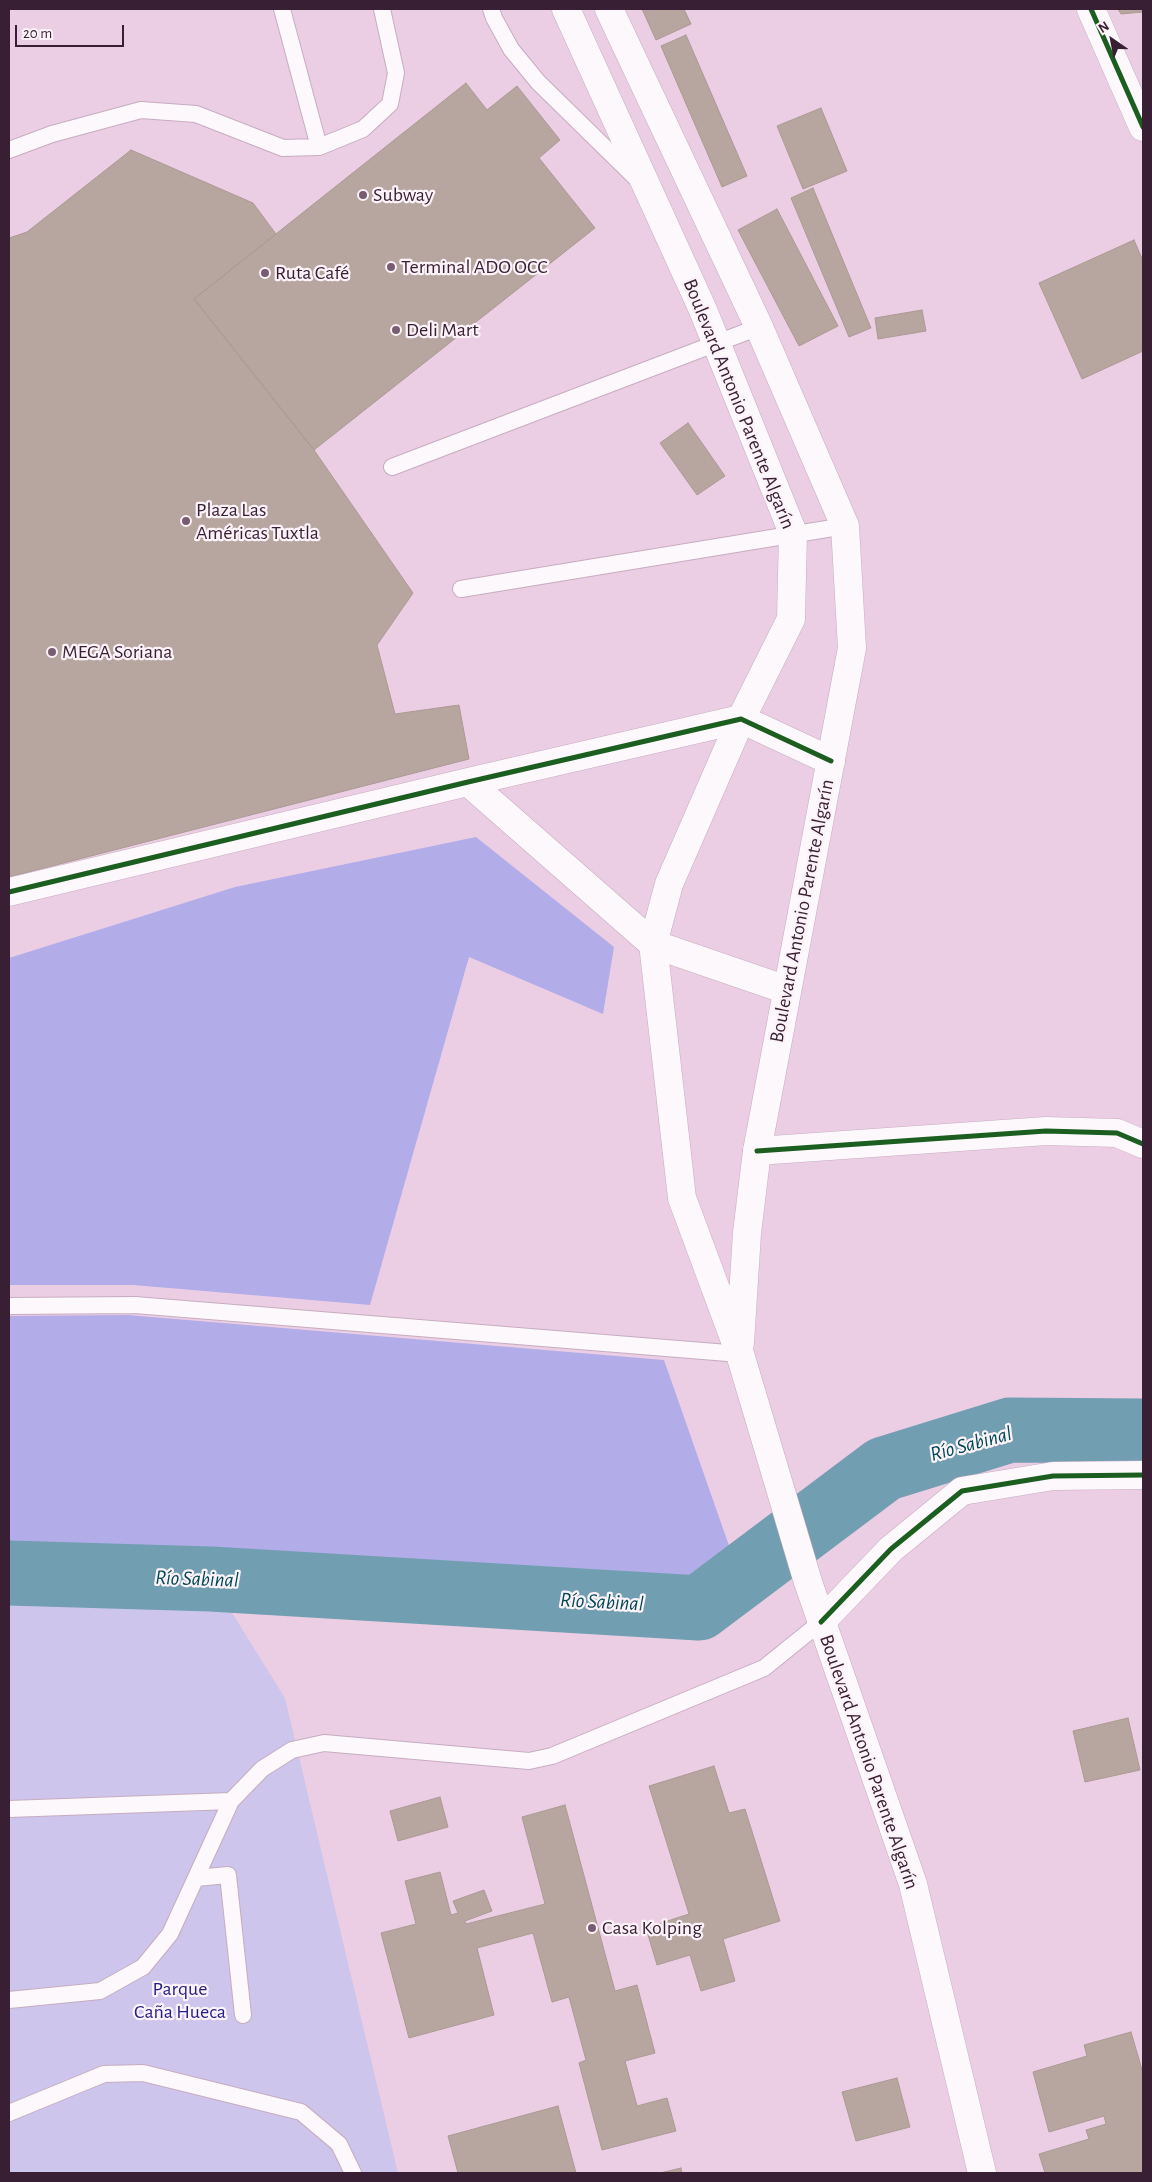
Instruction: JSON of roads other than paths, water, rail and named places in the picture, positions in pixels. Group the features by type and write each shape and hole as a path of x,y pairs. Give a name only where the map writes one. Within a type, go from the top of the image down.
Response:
{"main road":[{"name":"Boulevard Antonio Parente Algarín","path":"566,9 717,344 793,533 791,619 741,719 669,884 653,944 682,1198 742,1362 821,1622 913,1884 982,2173"},
{"name":"Boulevard Antonio Parente Algarín","path":"609,9 759,327 845,526 852,648 757,1151 747,1233 742,1362"},
{"path":"1091,9 1143,127"},
{"path":"9,892 741,719 831,761"},
{"path":"468,782 653,944 787,990"},
{"path":"757,1151 1046,1131 1117,1133 1143,1144"},
{"path":"821,1622 891,1549 962,1491 1053,1476 1143,1475"}],"lane":[{"path":"282,9 320,147"},
{"path":"9,150 52,134 141,110 196,114 283,148 320,147 363,129 390,104 396,73 382,9"},
{"path":"491,9 511,49 538,82 649,190"},
{"path":"392,467 759,327"},
{"path":"461,589 793,533 845,526"},
{"path":"9,1306 135,1305 742,1362"},
{"path":"9,2000 100,1991 143,1967 170,1934 231,1802 262,1769 292,1750 324,1743 529,1761 552,1756 764,1668 821,1622"},
{"path":"9,1809 231,1802"},
{"path":"196,1878 228,1875 243,2015"},
{"path":"9,2114 104,2074 143,2072 301,2112 339,2144 353,2173"}],"waterway":[{"name":"Río Sabinal","path":"9,1573 211,1579 699,1608 884,1469 1010,1430 1143,1431"}],"place":[{"name":"Subway","path":"363,195"},
{"name":"Terminal ADO OCC","path":"391,267"},
{"name":"Ruta Café","path":"265,273"},
{"name":"Deli Mart","path":"396,330"},
{"name":"Plaza Las Américas Tuxtla","path":"186,521"},
{"name":"MEGA Soriana","path":"52,652"},
{"name":"Casa Kolping","path":"592,1928"}],"park label":[{"name":"Parque Caña Hueca","path":"180,2000"}]}
